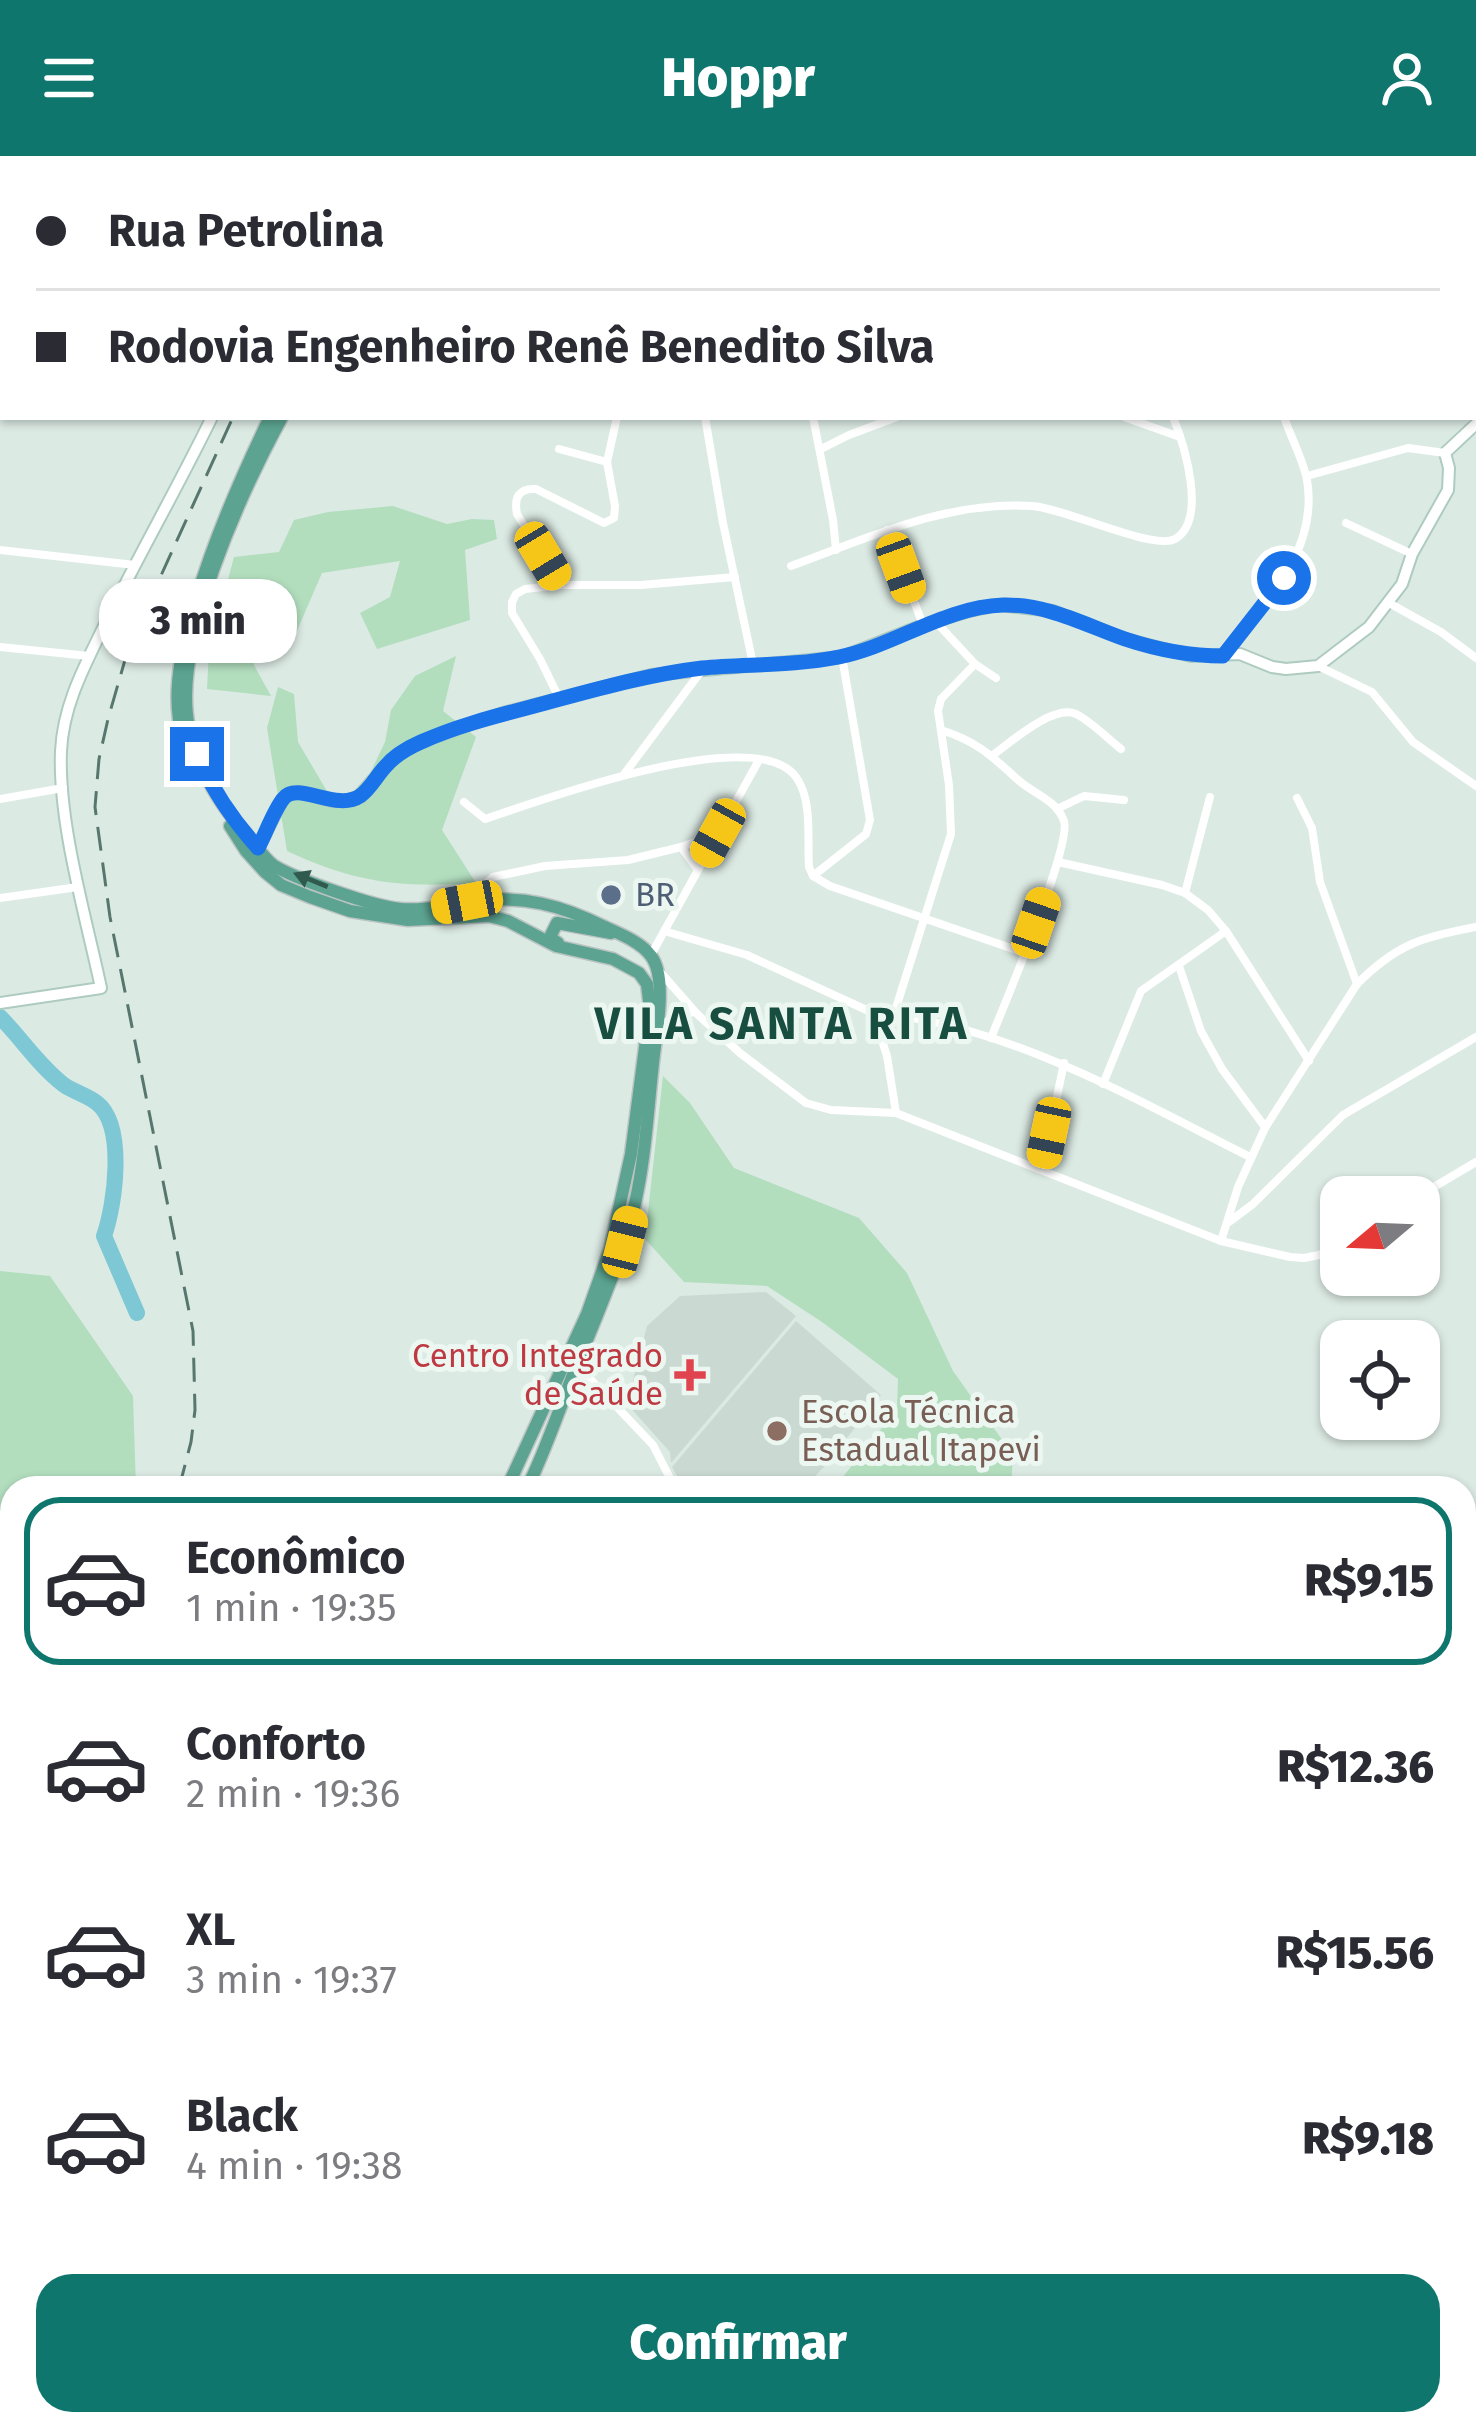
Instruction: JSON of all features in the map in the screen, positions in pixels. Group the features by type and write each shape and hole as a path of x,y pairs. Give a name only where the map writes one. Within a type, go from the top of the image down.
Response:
{"main road":[{"path":"269,420 214,539 178,678 179,720 188,756 246,851 281,885 350,911 408,920 489,916 556,946 613,959 639,973 649,993 631,1154 610,1249 587,1314 514,1476"},
{"path":"281,420 216,562 186,684 188,723 208,780 240,828 271,864 365,902 399,909 493,899 539,902 570,910 618,934 653,959 659,996 657,1028 635,1204 615,1274 532,1476"},
{"path":"590,955 554,941 552,927 564,923 618,934"}],"street":[{"path":"4,1003 101,988 63,788 66,717 89,656 210,420"},
{"path":"561,585 514,502 526,488 536,489 604,523 614,518 607,462 616,420"},
{"path":"706,420 753,664"},
{"path":"814,420 836,550"},
{"path":"821,449 889,420"},
{"path":"1133,420 1182,437"},
{"path":"791,566 937,515 1005,507 1060,511 1143,539 1172,541 1184,532 1192,497 1175,420"},
{"path":"1223,656 1284,578 1300,549 1307,476 1285,420"},
{"path":"1445,453 1476,424"},
{"path":"1307,476 1408,448 1445,453"},
{"path":"559,449 607,462"},
{"path":"1318,666 1369,627 1402,584 1412,554 1448,490 1445,453"},
{"path":"1346,523 1412,554"},
{"path":"887,530 929,623 996,678"},
{"path":"0,550 135,565"},
{"path":"560,699 512,613 516,594 561,585 641,585 735,577"},
{"path":"1390,603 1476,658"},
{"path":"258,848 290,793 332,801 358,797 386,764 420,742 503,713 651,675 842,657 929,623 999,605 1053,611 1125,639 1191,656 1240,654 1272,668 1318,666 1372,692 1413,742 1476,786"},
{"path":"0,647 89,656"},
{"path":"814,876 866,834 871,820 842,657"},
{"path":"894,1014 951,834 938,711 941,699 975,664"},
{"path":"624,774 703,668"},
{"path":"993,755 1032,726 1063,712 1076,715 1121,749"},
{"path":"941,730 993,755 1024,786 1057,808 1066,827 1058,862 991,1038"},
{"path":"759,760 653,959 694,1012 740,1053 806,1102 831,1110 896,1113 1221,1240 1290,1257 1320,1254"},
{"path":"464,802 485,819 624,774 692,762 759,760 786,768 797,778 804,794 809,867 814,876 830,886 1025,953"},
{"path":"0,799 63,788"},
{"path":"1057,808 1084,796 1124,800"},
{"path":"1185,893 1210,797"},
{"path":"1297,798 1312,828 1320,882 1357,984"},
{"path":"467,902 493,877 545,866 628,860 718,833"},
{"path":"681,847 698,870"},
{"path":"1058,862 1162,885 1185,893 1208,910 1309,1061"},
{"path":"0,898 79,886"},
{"path":"1221,1240 1265,1128 1357,984 1377,964 1424,937 1476,927"},
{"path":"664,931 747,955 873,1012 991,1038 1064,1064 1250,1157"},
{"path":"1103,1084 1141,992 1226,931"},
{"path":"1179,966 1201,1031 1265,1128"},
{"path":"657,1028 694,1012"},
{"path":"873,1012 887,1056 896,1113"},
{"path":"1226,1225 1343,1115 1476,1037"},
{"path":"1041,1168 1064,1064"},
{"path":"1440,1183 1476,1162"},
{"path":"577,1366 653,1445 669,1476"}],"shaded area":[{"name":"Centro Integrado de Saúde","path":"766,1292 796,1316 671,1463 670,1452 627,1404 647,1326 680,1296"},
{"name":"Escola Técnica Estadual Itapevi","path":"796,1321 881,1395 815,1476 677,1476 672,1467"}],"green space":[{"path":"393,506 447,524 494,520 497,539 465,550 470,620 377,649 360,613 390,597 400,561 322,573 296,633 253,635 254,665 271,696 207,689 209,650 234,557 279,552 294,520"},
{"path":"456,656 443,711 476,737 442,830 476,883 379,881 287,851 267,728 278,687 294,694 298,742 331,798 362,790 385,742 391,710 415,676"},
{"path":"663,1076 690,1103 734,1168 859,1218 907,1273 953,1371 1013,1455 1012,1476 844,1476 897,1409 898,1379 767,1286 684,1282 645,1239"},
{"path":"0,1271 50,1276 133,1396 136,1476 0,1476"}],"waterway":[{"path":"0,1017 55,1078 93,1100 106,1114 116,1167 104,1236 137,1313"}],"railway":[{"path":"182,1476 195,1410 193,1331 110,917 95,807 99,759 129,646 232,420"}],"place":[{"name":"BR","path":"611,895"},
{"name":"Centro Integrado de Saúde","path":"690,1375"},
{"name":"Escola Técnica Estadual Itapevi","path":"777,1431"}],"district":[{"name":"VILA SANTA RITA","path":"782,1024"}],"route":[{"path":"197,754 222,803 258,848 290,793 332,801 358,797 402,752 503,713 651,675 842,657 923,625 999,605 1053,611 1168,651 1223,656 1284,578"}]}
